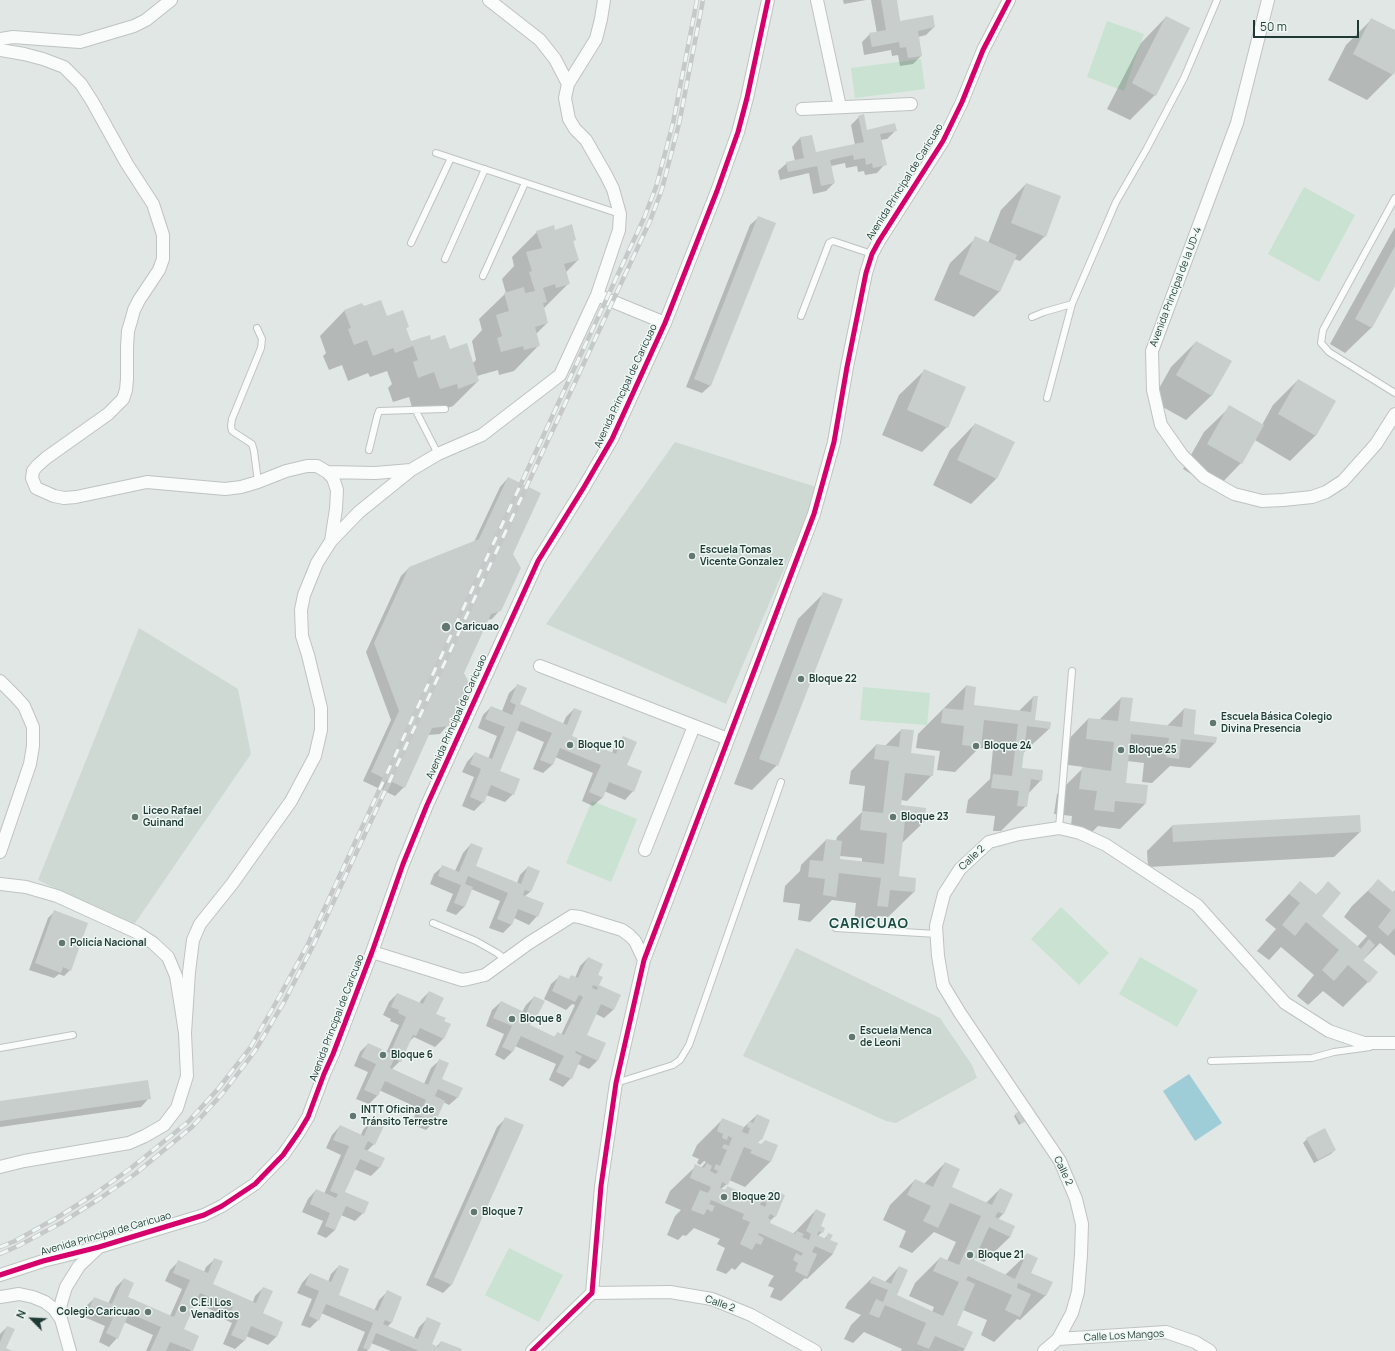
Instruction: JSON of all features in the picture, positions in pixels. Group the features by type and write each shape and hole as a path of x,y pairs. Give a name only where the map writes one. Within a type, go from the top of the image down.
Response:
{"street":[{"path":"0,39 13,37 80,42 134,26 146,20 171,0"},
{"path":"489,0 540,40 555,59 568,84"},
{"path":"185,1033 189,972 193,940 200,924 232,884 291,801 315,756 321,730 322,708 302,636 301,610 304,595 317,562 330,541 359,512 411,470 438,454 482,435 560,375 597,295 619,230 620,214 613,189 603,169 586,140 575,129 569,119 565,98 568,84 596,40 604,0"},
{"name":"Avenida Principal de Caricuao","path":"0,1275 43,1261 98,1247 204,1215 222,1206 255,1184 292,1144 308,1117 372,952 403,864 427,805 538,561 612,439 665,324 717,191 738,132 747,98 768,0"},
{"path":"817,0 840,108"},
{"name":"Avenida Principal de Caricuao","path":"592,1293 601,1186 616,1083 644,960 814,514 834,442 846,367 866,273 872,254 943,141 962,102 983,50 1008,0"},
{"name":"Avenida Principal de la UD-4","path":"1268,0 1237,123 1152,352 1153,390 1161,425 1182,454 1204,477 1234,494 1262,501 1289,500 1312,497 1326,492 1343,481 1376,444 1395,414"},
{"path":"0,50 30,55 64,67 81,84 152,204 163,235 163,259 134,310 128,331 127,379 123,399 108,414 37,466 33,471 32,478 36,488 54,496 64,498 76,497 147,482 225,489 258,482 286,471 307,466 317,466 328,472 333,478 337,490 336,509 330,541"},
{"path":"802,109 911,104"},
{"path":"597,295 665,324"},
{"path":"328,472 411,470"},
{"path":"540,666 728,739"},
{"path":"0,681 24,706 33,727 33,746 30,764 0,852"},
{"path":"645,850 694,726"},
{"name":"Calle 2","path":"1044,1351 1058,1339 1072,1312 1078,1292 1082,1224 1076,1199 1060,1161 960,1013 943,985 938,956 936,926 944,894 960,869 989,842 1019,834 1059,828 1080,833 1106,845 1198,905 1285,1003 1329,1032 1364,1043 1395,1043"},
{"path":"0,884 26,887 57,896 136,932 153,943 168,957 176,976 185,1033 187,1076 177,1108 164,1126 145,1136 129,1143 24,1161 0,1167"},
{"path":"372,952 462,980 484,975 572,916 580,917 625,932 635,941 644,960"},
{"name":"Avenida Principal de Caricuao","path":"70,1351 61,1319 60,1309 66,1287 79,1266 98,1247"},
{"name":"Calle 2","path":"592,1293 670,1292 712,1299 751,1315 811,1350"},
{"path":"532,1351 592,1293"},
{"name":"Avenida Principal de Caricuao","path":"0,1297 19,1294 33,1297 46,1302 54,1309 61,1319"},
{"name":"Calle Los Mangos","path":"1058,1339 1166,1332 1195,1342 1210,1351"}],"lane":[{"path":"1047,398 1072,304 1116,202 1146,150 1184,78 1217,0"},
{"path":"436,153 620,214"},
{"path":"411,243 451,158"},
{"path":"445,259 485,170"},
{"path":"483,276 525,183"},
{"path":"1395,198 1323,330 1321,343 1329,352 1395,393"},
{"path":"801,316 828,243 833,241 872,254"},
{"path":"1032,317 1072,304"},
{"path":"257,328 262,339 261,348 232,419 231,426 232,431 252,444 258,482"},
{"path":"369,450 379,411 445,409"},
{"path":"416,411 438,454"},
{"path":"1059,828 1072,671"},
{"path":"616,1083 673,1065 680,1060 689,1044 781,782"},
{"path":"433,923 476,941 498,953 505,960"},
{"path":"836,928 937,934"},
{"path":"0,1048 73,1035"},
{"path":"1211,1061 1312,1058 1334,1052 1395,1043"}],"shaded area":[{"name":"Escuela Tomas Vicente Gonzalez","path":"675,442 819,488 726,704 546,624"},
{"name":"Liceo Rafael Guinand","path":"139,628 238,689 251,754 133,926 38,880"},
{"name":"Escuela Menca de Leoni","path":"796,948 940,1018 972,1065 977,1078 896,1123 886,1121 743,1056"}],"green space":[{"path":"1107,21 1144,34 1124,91 1087,77"},
{"path":"921,59 925,89 855,98 851,68"},
{"path":"1304,187 1355,215 1319,282 1268,254"},
{"path":"863,687 930,693 927,725 860,720"},
{"path":"592,801 637,819 611,882 566,863"},
{"path":"1061,907 1109,953 1079,985 1031,939"},
{"path":"1140,957 1198,990 1177,1027 1119,994"},
{"path":"509,1248 563,1275 539,1322 485,1295"}],"water":[{"path":"1189,1074 1222,1123 1195,1141 1163,1091"}],"building":[{"path":"881,0 897,0 900,21 933,15 935,27 918,31 922,56 908,58 906,47 900,48 899,42 872,47 869,33 886,30"},
{"path":"1166,16 1190,28 1156,96 1132,83"},
{"path":"1371,18 1395,30 1395,72 1393,75 1353,54"},
{"path":"864,114 867,130 895,123 897,131 880,134 887,165 873,168 872,163 866,165 865,158 854,160 853,155 830,160 835,183 821,186 817,166 788,172 786,162 804,158 800,137 812,135 816,152 864,142 858,116"},
{"path":"1026,183 1061,196 1046,237 1011,223"},
{"path":"758,216 776,223 711,386 694,379"},
{"path":"572,224 576,240 573,241 579,260 564,264 570,284 556,288 555,284 543,288 547,302 543,303 548,323 535,327 540,346 524,350 523,346 501,352 497,338 502,336 496,315 509,311 504,293 524,287 525,293 535,291 529,272 532,271 526,252 542,248 536,231 554,225 555,230"},
{"path":"975,236 1017,255 1000,292 959,274"},
{"path":"1395,246 1395,286 1372,328 1355,319"},
{"path":"381,300 387,316 403,310 409,327 406,328 411,341 430,335 431,340 445,335 450,349 467,343 479,381 458,389 457,384 440,389 434,372 418,378 413,362 418,360 413,346 395,353 393,348 373,356 367,340 354,345 348,329 351,328 344,310 362,303 364,306"},
{"path":"1196,341 1232,361 1212,396 1176,375"},
{"path":"924,369 966,387 948,428 907,410"},
{"path":"1298,379 1336,401 1316,436 1278,414"},
{"path":"1229,405 1264,425 1242,464 1207,444"},
{"path":"975,423 1015,442 997,479 957,460"},
{"path":"508,477 541,493 513,554 521,568 501,611 491,614 464,673 469,683 449,726 432,728 405,788 371,772 399,711 374,643 409,567 479,539"},
{"name":"Bloque 22","path":"823,592 843,599 778,766 759,759"},
{"name":"Bloque 10","path":"517,684 527,688 520,704 567,725 574,708 582,711 572,736 616,754 623,736 637,742 627,765 642,771 634,792 609,782 603,798 589,792 601,765 560,748 553,765 540,760 552,733 521,721 500,771 520,779 514,795 491,785 484,803 470,797 481,769 470,764 475,752 492,759 505,727 485,719 491,706 512,715 516,705 510,702"},
{"name":"Bloque 24","path":"966,685 976,687 974,705 1031,712 1033,696 1038,696 1035,720 1051,722 1050,729 1027,726 1022,768 1043,770 1042,781 1031,779 1027,807 1017,806 1019,791 991,788 993,774 1012,776 1018,724 984,720 981,747 962,745 964,726 941,723 943,708 963,710"},
{"name":"Bloque 25","path":"1121,697 1133,698 1130,721 1182,727 1184,708 1196,710 1194,734 1217,737 1216,743 1181,739 1179,759 1166,757 1169,738 1131,734 1126,783 1148,785 1146,804 1115,801 1114,812 1094,810 1097,791 1079,789 1082,767 1111,771 1114,742 1086,739 1088,718 1118,721"},
{"name":"Bloque 23","path":"901,729 914,730 911,753 935,756 933,776 905,773 901,805 926,808 925,822 905,820 899,876 916,878 915,892 890,890 888,907 877,906 881,878 839,873 836,897 823,895 825,879 808,877 810,860 823,861 826,839 842,841 840,859 884,864 887,833 860,830 862,811 883,813 889,761 874,759 876,744 899,747"},
{"path":"1360,815 1361,832 1173,842 1172,825"},
{"path":"471,843 483,848 476,866 521,884 528,866 540,871 531,892 525,890 523,895 544,903 538,917 518,909 512,925 497,919 508,893 468,876 465,884 473,887 465,907 454,903 461,885 438,876 442,865 459,872"},
{"path":"1378,879 1394,893 1395,891 1395,928 1388,936 1378,927 1391,910 1368,891"},
{"path":"1300,881 1317,895 1328,881 1341,893 1322,916 1361,949 1369,939 1375,945 1363,960 1378,972 1369,983 1348,965 1334,981 1322,970 1339,950 1306,922 1295,936 1282,925 1300,903 1289,894"},
{"name":"Policía Nacional","path":"54,910 88,923 71,971 63,967 61,973 35,963"},
{"name":"Bloque 8","path":"588,957 603,964 598,975 603,977 599,985 621,995 614,1010 601,1004 587,1035 606,1043 598,1061 576,1051 575,1053 582,1056 572,1079 556,1072 564,1056 521,1036 513,1052 502,1047 512,1026 493,1018 501,1001 526,1013 534,996 545,1001 535,1020 529,1017 526,1023 555,1037 557,1032 564,1035 583,997 579,995 575,1002 552,991 559,975 569,979 571,975 578,978","holes":["593,985 598,987 597,990 592,988"]},
{"name":"Bloque 6","path":"429,991 444,998 436,1014 446,1018 444,1021 451,1024 444,1039 420,1028 416,1036 413,1035 401,1062 394,1059 390,1068 428,1085 439,1059 449,1063 442,1079 463,1088 458,1098 438,1089 435,1096 445,1101 435,1123 419,1115 426,1100 385,1081 378,1096 364,1090 376,1064 361,1057 368,1043 390,1053 406,1017 398,1013 399,1010 391,1007 397,993 423,1004"},
{"path":"148,1080 151,1099 0,1121 0,1101"},
{"path":"1019,1111 1026,1121 1021,1124 1015,1114"},
{"name":"Bloque 20","path":"757,1114 770,1120 762,1140 760,1139 758,1143 762,1144 765,1140 778,1145 771,1162 750,1153 752,1150 744,1147 728,1185 722,1182 720,1188 726,1190 727,1186 761,1201 759,1204 765,1207 767,1203 764,1202 766,1198 768,1200 773,1190 785,1195 776,1217 770,1214 768,1218 771,1220 770,1223 795,1234 797,1231 804,1234 802,1237 809,1240 811,1234 806,1231 816,1209 826,1214 821,1226 825,1228 823,1233 819,1231 817,1235 826,1239 828,1233 833,1235 830,1240 838,1243 833,1254 815,1246 812,1252 817,1254 807,1277 795,1271 798,1263 793,1260 796,1253 801,1256 803,1253 759,1233 758,1235 764,1238 761,1245 756,1243 752,1250 740,1244 750,1222 742,1219 744,1214 711,1200 709,1204 715,1206 712,1212 707,1209 704,1215 691,1210 700,1190 708,1193 711,1187 690,1178 695,1164 704,1168 707,1163 712,1166 710,1171 716,1174 718,1171 714,1169 716,1164 720,1166 727,1150 722,1148 724,1144 729,1146 732,1138 728,1136 727,1140 722,1138 723,1134 717,1131 722,1118 744,1127 742,1132 748,1134 750,1128 747,1127 749,1121 753,1123"},
{"name":"Bloque 7","path":"505,1117 524,1125 452,1285 434,1277"},
{"path":"371,1120 384,1126 375,1145 368,1141 364,1149 385,1158 380,1168 360,1159 345,1192 369,1202 364,1214 346,1206 335,1230 325,1226 330,1213 310,1204 316,1189 336,1198 338,1194 330,1191 349,1146 333,1140 340,1125 364,1136"},
{"path":"1325,1128 1336,1150 1318,1160 1306,1138"},
{"name":"Bloque 21","path":"945,1162 960,1169 952,1187 992,1205 1000,1188 1013,1194 1004,1214 998,1212 995,1217 1015,1226 1010,1237 989,1227 974,1260 1015,1279 1027,1253 1038,1258 1031,1273 1053,1282 1046,1296 1018,1283 1017,1288 1031,1294 1020,1317 1005,1310 1012,1295 968,1276 966,1280 975,1284 957,1325 973,1332 965,1349 935,1336 929,1349 917,1344 926,1323 885,1305 879,1318 869,1314 876,1299 883,1302 888,1290 870,1283 873,1276 891,1284 899,1266 908,1270 897,1295 943,1316 959,1282 933,1271 940,1257 959,1265 981,1216 950,1203 938,1228 923,1221 931,1206 907,1195 915,1179 933,1187"},
{"path":"214,1258 223,1261 213,1284 256,1303 263,1287 273,1291 263,1313 283,1322 277,1337 251,1326 245,1341 231,1335 240,1315 231,1311 233,1307 200,1293 184,1329 199,1336 193,1351 170,1342 166,1351 150,1351 161,1327 129,1313 118,1339 106,1333 113,1318 90,1307 94,1297 112,1304 124,1278 134,1283 128,1297 174,1317 190,1280 173,1273 178,1260 208,1273"},
{"path":"339,1265 349,1269 339,1295 378,1311 387,1290 402,1297 392,1323 385,1320 383,1324 418,1339 427,1317 441,1323 432,1344 438,1347 441,1341 462,1349 461,1351 419,1351 376,1333 369,1350 363,1348 373,1323 326,1304 319,1321 309,1316 319,1291 305,1285 310,1273 331,1282"},
{"path":"7,1326 15,1329 6,1348 12,1351 0,1351 0,1342"}],"railway":[{"path":"0,1247 15,1241 58,1217 96,1193 131,1168 188,1122 218,1089 250,1048 278,999 308,944 644,218 656,187 673,123 697,0"},
{"path":"0,1254 61,1223 99,1199 135,1174 192,1127 223,1093 255,1051 284,1002 313,946 650,221 662,189 679,124 703,0"}],"cycle path":[{"path":"0,1275 43,1261 99,1247 204,1215 222,1206 255,1184 283,1155 299,1132 308,1117 333,1054 372,952 403,864 427,805 538,561 612,439 665,323 717,191 738,132 747,98 768,0"},
{"path":"532,1351 592,1293 601,1186 616,1083 644,960 814,514 834,442 847,367 866,273 872,254 943,141 962,102 983,50 1009,0"}],"place":[{"name":"Escuela Tomas Vicente Gonzalez","path":"692,556"},
{"name":"Caricuao","path":"446,627"},
{"name":"Bloque 22","path":"801,679"},
{"name":"Escuela Básica Colegio Divina Presencia","path":"1213,723"},
{"name":"Bloque 10","path":"570,745"},
{"name":"Bloque 24","path":"976,746"},
{"name":"Bloque 25","path":"1121,750"},
{"name":"Liceo Rafael Guinand","path":"135,817"},
{"name":"Bloque 23","path":"893,817"},
{"name":"Policía Nacional","path":"62,943"},
{"name":"Bloque 8","path":"512,1019"},
{"name":"Escuela Menca de Leoni","path":"852,1037"},
{"name":"Bloque 6","path":"383,1055"},
{"name":"INTT Oficina de Tránsito Terrestre","path":"353,1116"},
{"name":"Bloque 20","path":"724,1197"},
{"name":"Bloque 7","path":"474,1212"},
{"name":"Bloque 21","path":"970,1255"},
{"name":"C.E.I Los Venaditos","path":"183,1309"},
{"name":"Colegio Caricuao","path":"148,1312"}],"district":[{"name":"CARICUAO","path":"869,924"}]}
